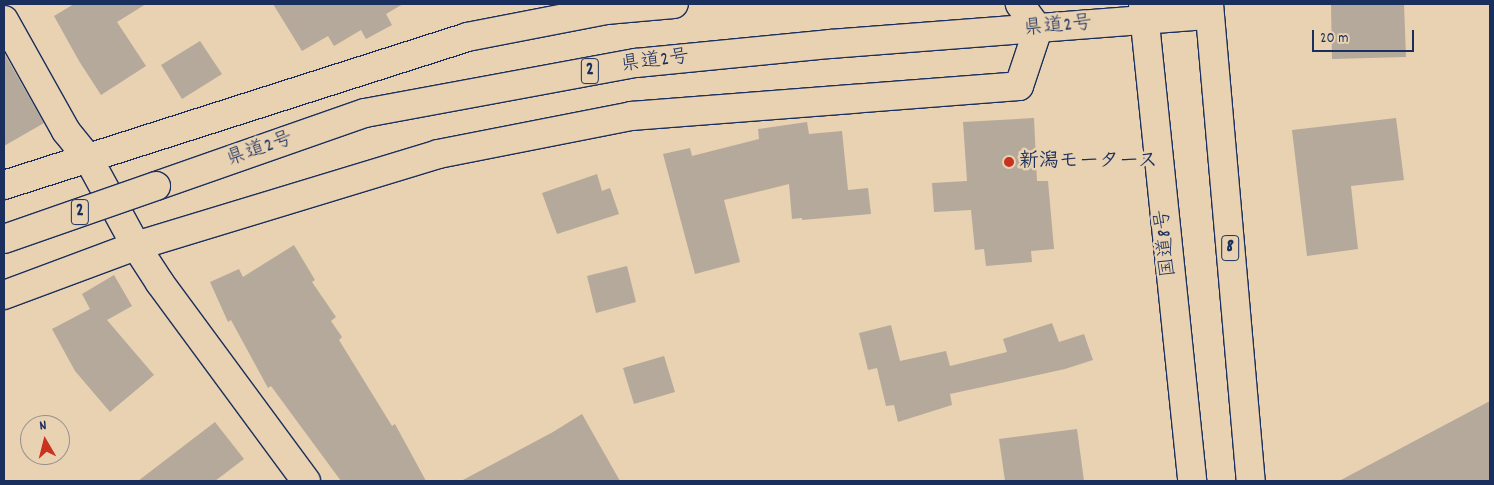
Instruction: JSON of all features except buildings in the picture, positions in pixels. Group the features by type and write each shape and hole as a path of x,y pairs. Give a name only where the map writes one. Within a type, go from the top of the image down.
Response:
{"main road":[{"path":"4,185 468,37 606,10 674,4"},
{"path":"4,294 136,246 438,154 632,116 1019,86 1038,29 1020,4"},
{"name":"県道2号","path":"4,238 366,113 636,63 1038,29 1143,12 1209,9"},
{"name":"8","path":"1209,9 1252,481"},
{"name":"国道8号","path":"1143,12 1192,481"},
{"path":"4,20 66,131 88,158 136,246 160,283 306,481"}],"place":[{"name":"新潟モータース","path":"1009,162"}]}
